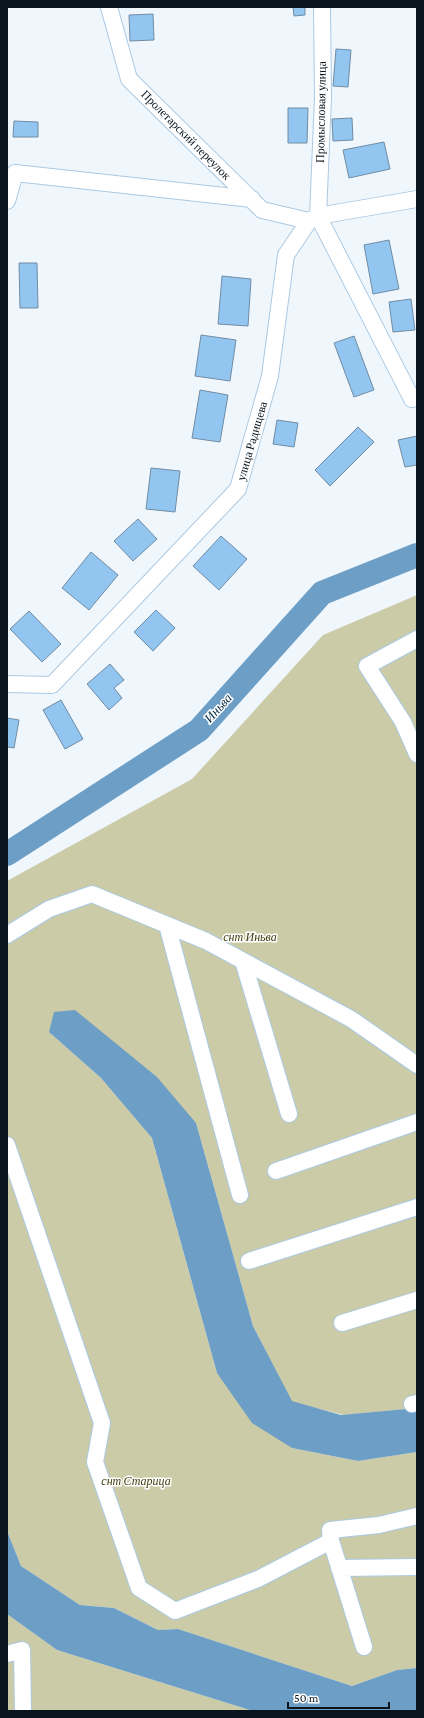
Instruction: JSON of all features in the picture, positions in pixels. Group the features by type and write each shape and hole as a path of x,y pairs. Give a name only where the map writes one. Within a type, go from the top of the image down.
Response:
{"street":[{"name":"Пролетарский переулок","path":"109,7 129,79 262,210 314,219"},
{"name":"Промысловая улица","path":"314,219 323,97 322,7"},
{"path":"7,201 11,174 252,199"},
{"path":"417,199 314,219 412,399 417,398"},
{"name":"улица Радищева","path":"7,684 52,685 238,488 270,376 286,254 314,219"},
{"path":"417,639 366,666 403,722 417,754"},
{"path":"7,935 49,909 92,894 206,941 351,1019 417,1065"},
{"path":"167,925 240,1195"},
{"path":"243,961 289,1114"},
{"path":"276,1170 417,1122"},
{"path":"7,1145 102,1423 95,1462 139,1588 175,1611 258,1579 331,1541"},
{"path":"249,1261 417,1207"},
{"path":"342,1323 417,1300"},
{"path":"364,1647 331,1541 330,1530 379,1525 417,1516"},
{"path":"339,1568 417,1567"},
{"path":"7,1654 22,1650 23,1711"}],"green space":[{"path":"417,595 417,1408 344,1415 292,1402 253,1326 196,1123 49,1032 101,1078 152,1138 217,1373 292,1448 358,1461 417,1452 417,1668 397,1670 352,1686 178,1629 158,1630 114,1608 80,1605 21,1566 7,1531 7,881 192,779 323,635"},
{"path":"7,1614 57,1650 253,1711 7,1711"}],"water":[{"path":"75,1010 157,1077 196,1123 253,1326 292,1401 341,1415 417,1408 417,1452 358,1461 292,1448 252,1423 217,1373 152,1138 101,1078 49,1032 54,1012"},
{"path":"7,1531 21,1566 80,1605 114,1608 158,1630 178,1629 352,1686 397,1670 417,1668 417,1711 253,1711 57,1650 7,1614"}],"building":[{"path":"293,7 305,7 305,15 294,16"},
{"path":"153,14 154,40 130,41 129,15"},
{"path":"336,49 351,50 348,87 333,86"},
{"path":"288,108 308,108 307,143 288,143"},
{"path":"352,118 353,140 333,141 332,119"},
{"path":"14,121 38,122 38,137 13,137"},
{"path":"384,142 390,169 349,178 343,150"},
{"path":"389,240 399,289 373,294 364,245"},
{"path":"19,263 37,263 38,308 20,308"},
{"path":"222,276 251,279 248,326 218,324"},
{"path":"411,299 415,330 393,332 389,302"},
{"path":"201,335 236,340 230,381 195,376"},
{"path":"354,336 374,390 354,397 334,343"},
{"path":"200,390 228,395 220,442 192,438"},
{"path":"277,420 298,423 294,447 273,444"},
{"path":"358,427 374,442 330,486 315,470"},
{"path":"417,436 417,465 405,467 398,440"},
{"path":"151,468 180,471 175,512 146,509"},
{"path":"138,519 157,539 133,561 114,541"},
{"path":"221,536 247,559 219,590 193,566"},
{"path":"91,552 118,575 89,610 62,588"},
{"path":"156,610 175,628 153,651 134,632"},
{"path":"29,611 61,644 42,662 10,629"},
{"path":"110,664 124,680 114,688 122,698 109,710 87,684"},
{"path":"61,700 83,739 65,749 43,710"},
{"path":"7,718 19,720 14,748 7,747"}],"waterway":[{"name":"Иньва","path":"7,854 199,730 322,593 417,555"}],"park label":[{"name":"снт Иньва","path":"250,937"},
{"name":"снт Старица","path":"136,1481"}]}
